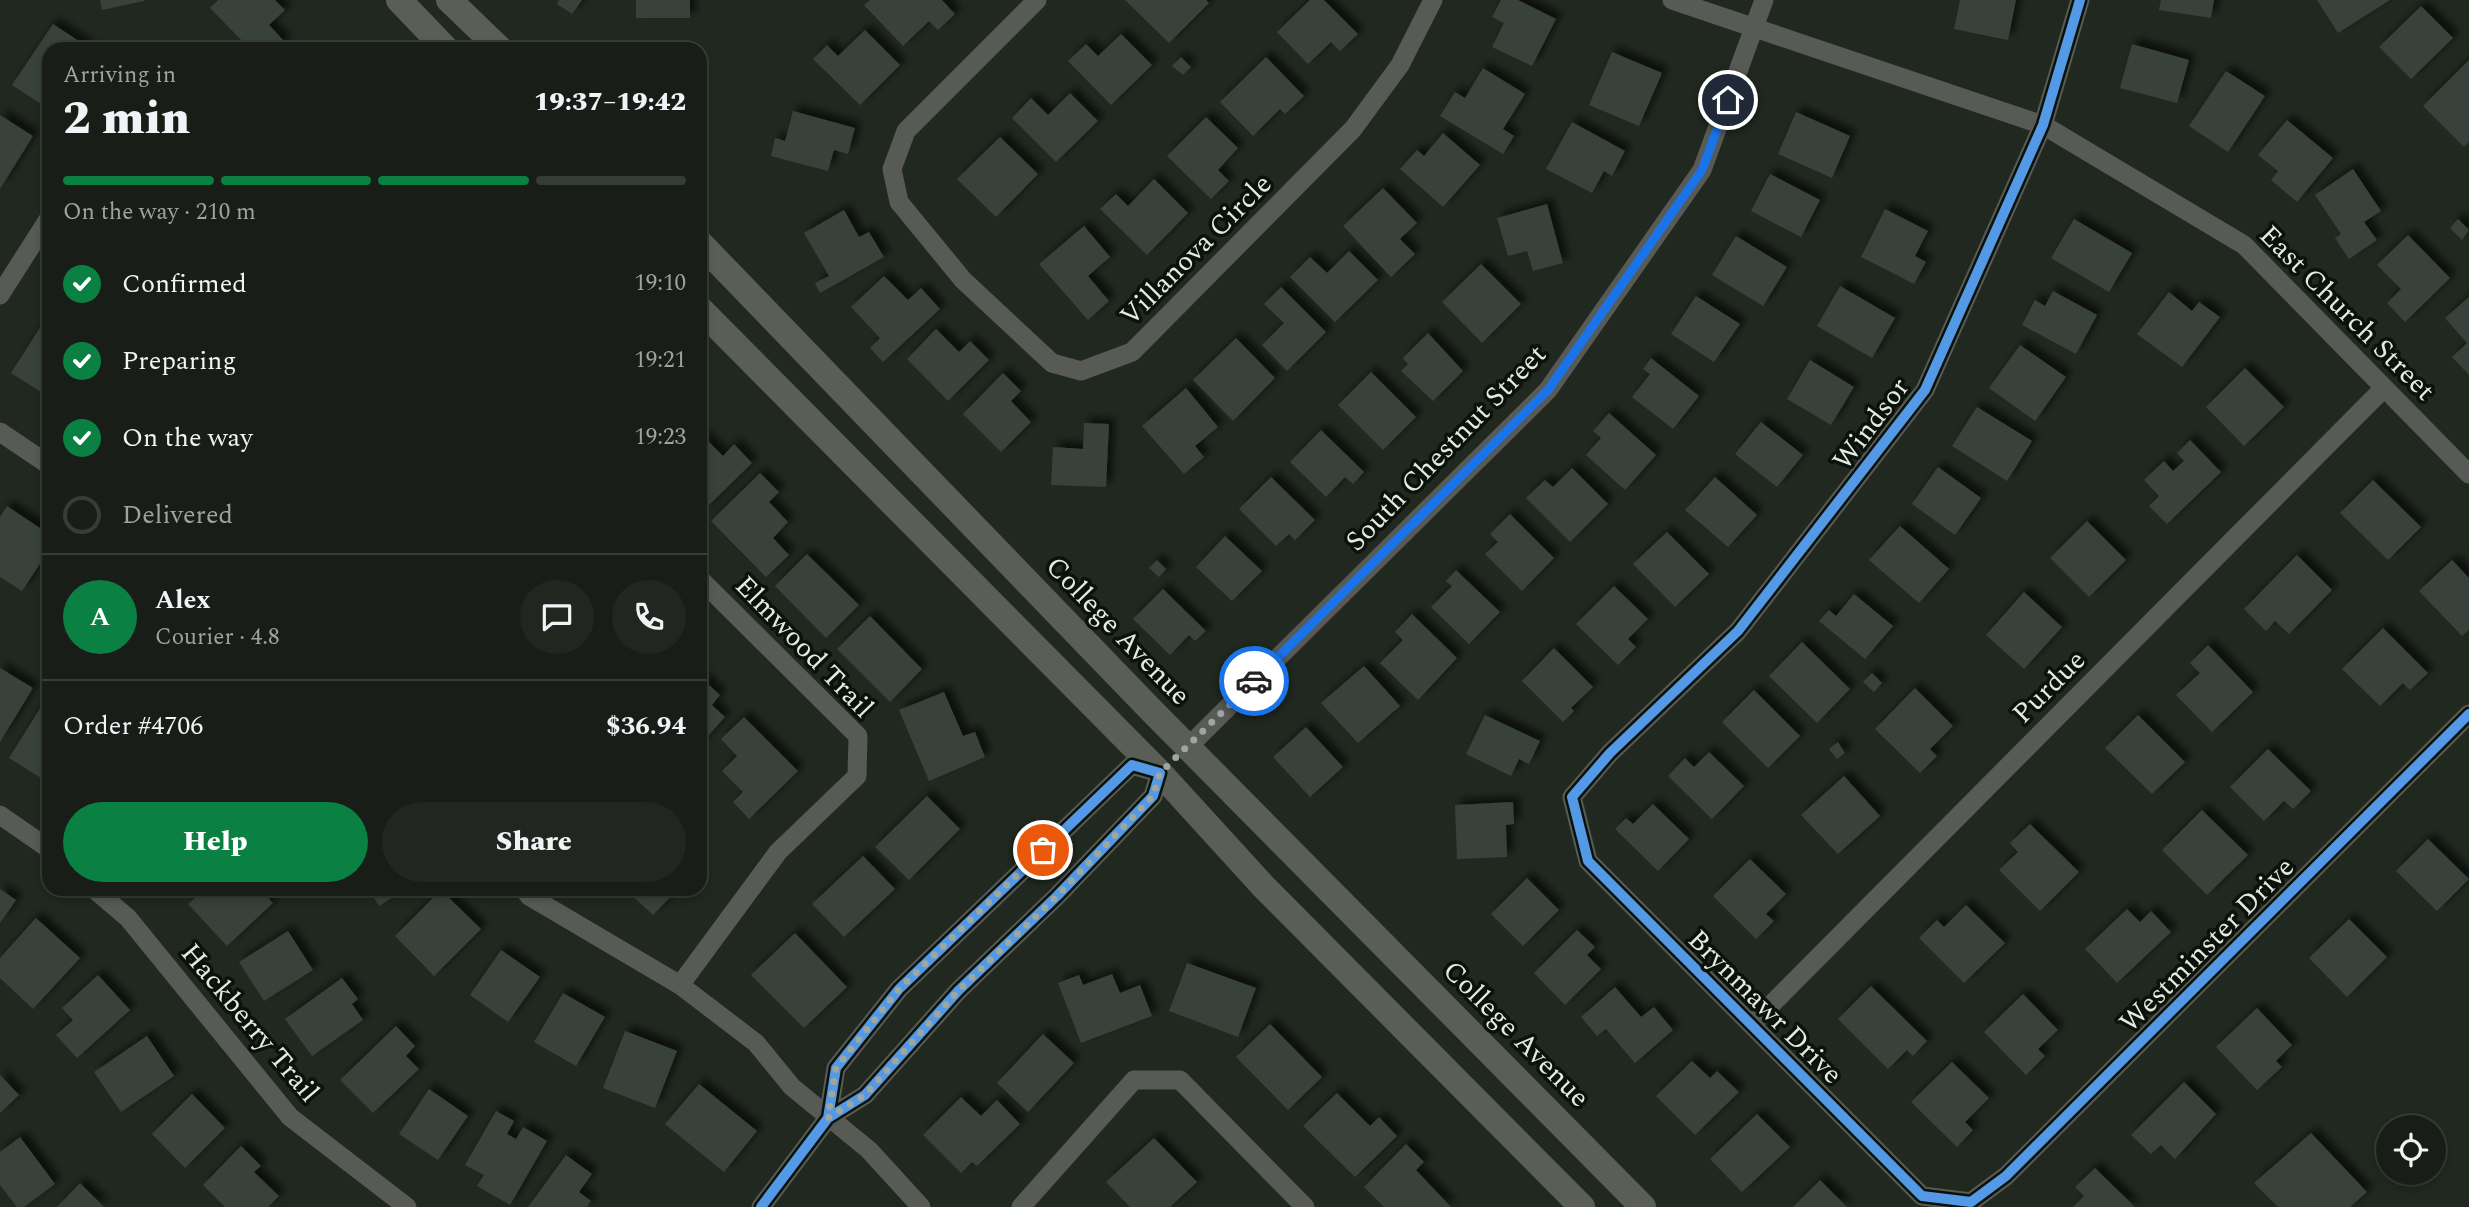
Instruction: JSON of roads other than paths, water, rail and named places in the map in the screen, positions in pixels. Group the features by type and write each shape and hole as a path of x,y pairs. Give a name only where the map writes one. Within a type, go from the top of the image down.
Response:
{"main road":[{"path":"399,0 439,42"},
{"path":"449,0 493,42"},
{"name":"College Avenue","path":"707,250 1188,747 1643,1207"},
{"path":"707,316 1160,773 1263,886 1582,1207"},
{"path":"1160,773 1188,747"}],"street":[{"name":"Villanova Circle","path":"1037,0 906,131 892,169 899,202 962,280 1052,363 1082,372 1132,352 1353,129 1399,65 1433,0"},
{"name":"East Church Street","path":"1672,0 1754,30 2043,125 2245,245 2469,474"},
{"name":"South Chestnut Street","path":"1188,747 1548,390 1702,170 1765,0"},
{"name":"Windsor","path":"1572,797 1610,754 1738,631 1925,390 2043,125 2080,0"},
{"path":"0,295 42,229"},
{"name":"Purdue","path":"1752,1024 2384,388"},
{"path":"0,432 42,460"},
{"name":"Elmwood Trail","path":"680,985 778,852 857,776 858,736 707,586"},
{"name":"Westminster Drive","path":"1971,1202 2006,1176 2469,714"},
{"path":"761,1207 828,1118 865,1095 958,991 1057,896 1153,796 1160,773 1132,765 899,989 836,1068 828,1118"},
{"name":"Brynmawr Drive","path":"1572,797 1588,861 1922,1196 1971,1202"},
{"path":"0,815 42,844"},
{"name":"Hackberry Trail","path":"102,896 128,918 290,1117 407,1207"},
{"path":"529,896 680,985 756,1044 792,1087 869,1150 921,1207"},
{"path":"1021,1207 1133,1080 1180,1080 1305,1207"}]}
